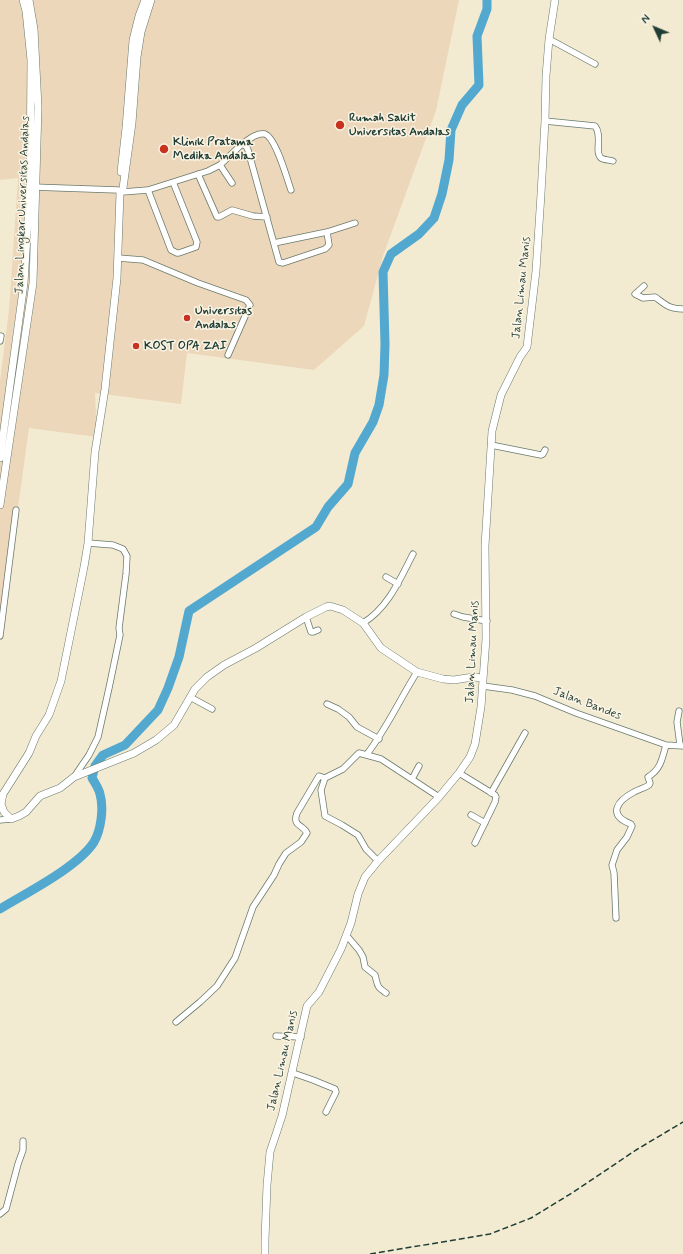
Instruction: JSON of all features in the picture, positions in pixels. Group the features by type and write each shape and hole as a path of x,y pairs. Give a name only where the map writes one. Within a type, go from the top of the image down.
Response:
{"street":[{"name":"Jalan Lingkar Universitas Andalas","path":"23,0 26,12 31,60 34,107"},
{"name":"Jalan Lingkar Universitas Andalas","path":"0,505 33,283 34,29 30,0"},
{"path":"11,819 4,812 1,804 3,794 29,753 36,736 49,715 61,681 88,543 95,452 106,389 117,278 120,190 132,123 132,86 145,0"},
{"path":"141,22 151,0"},
{"name":"Jalan Limau Manis","path":"265,1254 264,1240 269,1157 282,1116 307,1006 319,992 347,936 361,886 378,861 439,797 459,773 470,757 476,738 481,707 487,621 485,546 492,431 498,404 526,347 536,271 545,121 546,76 549,39 555,0"},
{"path":"549,39 595,64"},
{"path":"545,121 595,126 599,134 599,155 601,158 613,161"},
{"path":"33,187 148,190 198,174 220,165 242,144 251,138 262,134 266,135 270,139 278,153 291,190"},
{"path":"242,144 246,146 248,150 279,262 283,263 325,249 328,247 329,242 327,232"},
{"path":"220,165 232,183"},
{"path":"198,174 217,216 219,217 232,210 253,216 267,217"},
{"path":"148,190 171,250 179,253 196,247 197,242 173,182"},
{"name":"Jalan Lingkar Universitas Andalas","path":"0,458 24,283 33,187"},
{"path":"274,243 327,232 355,223"},
{"path":"118,258 143,260 198,283 246,300 250,305 228,355"},
{"path":"644,286 636,294 643,298 655,297 673,309 683,309"},
{"path":"491,445 541,455 545,450"},
{"path":"0,636 16,510"},
{"path":"0,820 20,816 26,812 32,803 40,796 60,788 74,777 89,755 98,736 110,688 119,642 127,556 123,549 113,545 88,543"},
{"path":"365,626 382,607 398,584 413,554"},
{"path":"386,577 398,584"},
{"path":"74,777 134,753 164,735 174,724 199,685 224,665 256,648 326,606 343,610 365,626 381,648 417,672 442,679 454,680 473,677 483,682"},
{"path":"454,614 462,618 487,621"},
{"path":"306,617 311,632 318,630"},
{"path":"368,754 378,740 417,672"},
{"name":"Jalan Bandes","path":"483,682 535,696 576,713 666,745 681,746"},
{"path":"190,697 212,709"},
{"path":"327,704 349,716 357,727 378,740"},
{"path":"679,711 677,722 681,746"},
{"path":"491,793 525,733"},
{"path":"616,918 614,874 612,866 617,850 627,837 632,826 618,817 617,809 619,804 626,797 649,785 650,783 648,777 657,770 666,745"},
{"path":"378,861 366,848 358,835 325,816 321,790 326,778 343,769 359,753 368,754 381,759 439,797"},
{"path":"412,779 420,766"},
{"path":"459,773 495,795 496,800 475,842"},
{"path":"176,1022 217,986 235,958 254,907 286,854 301,842 307,833 306,830 296,822 295,818 297,813 319,776 326,778"},
{"path":"471,815 485,823"},
{"path":"347,936 359,950 365,967 375,975 376,985 386,994"},
{"path":"276,1036 301,1037"},
{"path":"292,1073 335,1089 336,1092 326,1112"},
{"path":"0,1214 6,1209 23,1150 23,1141"}],"shaded area":[{"name":"Universitas Andalas","path":"0,0 459,0 436,111 383,256 364,326 314,370 187,353 181,404 95,393 97,437 29,428 0,639 0,381 9,310 18,178 0,180"}],"waterway":[{"path":"0,909 64,870 76,861 94,842 100,825 102,812 99,792 92,778 95,766 103,755 125,745 158,710 179,657 189,611 316,527 328,507 348,484 355,453 373,422 379,405 384,375 385,344 383,272 391,254 419,234 434,218 442,194 449,160 451,130 462,105 479,85 477,36 487,9 487,0"}],"railway":[{"path":"370,1254 490,1234 531,1218 572,1193 636,1150 683,1122"}],"place":[{"name":"Rumah Sakit Universitas Andalas","path":"340,125"},
{"name":"Klinik Pratama Medika Andalas","path":"164,149"},
{"name":"Universitas Andalas","path":"187,318"},
{"name":"KOST OPA ZAI","path":"136,346"}]}
